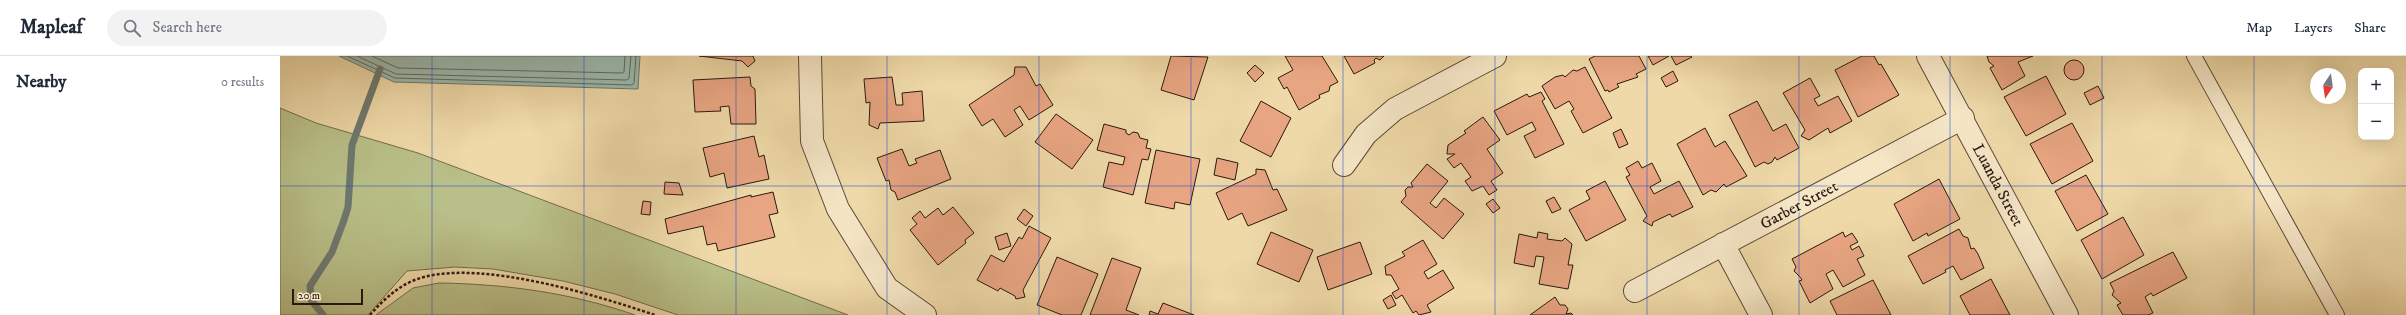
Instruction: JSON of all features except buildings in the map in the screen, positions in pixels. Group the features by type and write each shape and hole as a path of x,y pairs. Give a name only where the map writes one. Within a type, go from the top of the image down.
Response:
{"street":[{"path":"810,56 812,141 838,210 887,288 924,315"},
{"path":"1344,165 1366,134 1394,109 1495,56"},
{"name":"Luanda Street","path":"1928,56 1963,118 2068,315"},
{"name":"Garber Street","path":"1635,291 1963,118"},
{"path":"1723,244 1761,315"}],"lane":[{"path":"2194,56 2337,315"}],"path":[{"path":"370,315 385,298 403,286 424,277 465,274 498,276 563,288 595,295 655,315"}],"green space":[{"path":"280,108 316,123 418,153 848,315 678,315 615,294 563,281 493,269 455,267 407,271 368,315 280,315"},
{"path":"439,283 489,285 563,295 611,307 635,315 376,315 413,288"}],"water":[{"path":"339,56 640,56 638,89 394,82"}],"waterway":[{"path":"323,315 311,300 310,286 332,252 344,220 348,207 352,145 380,69"}]}
